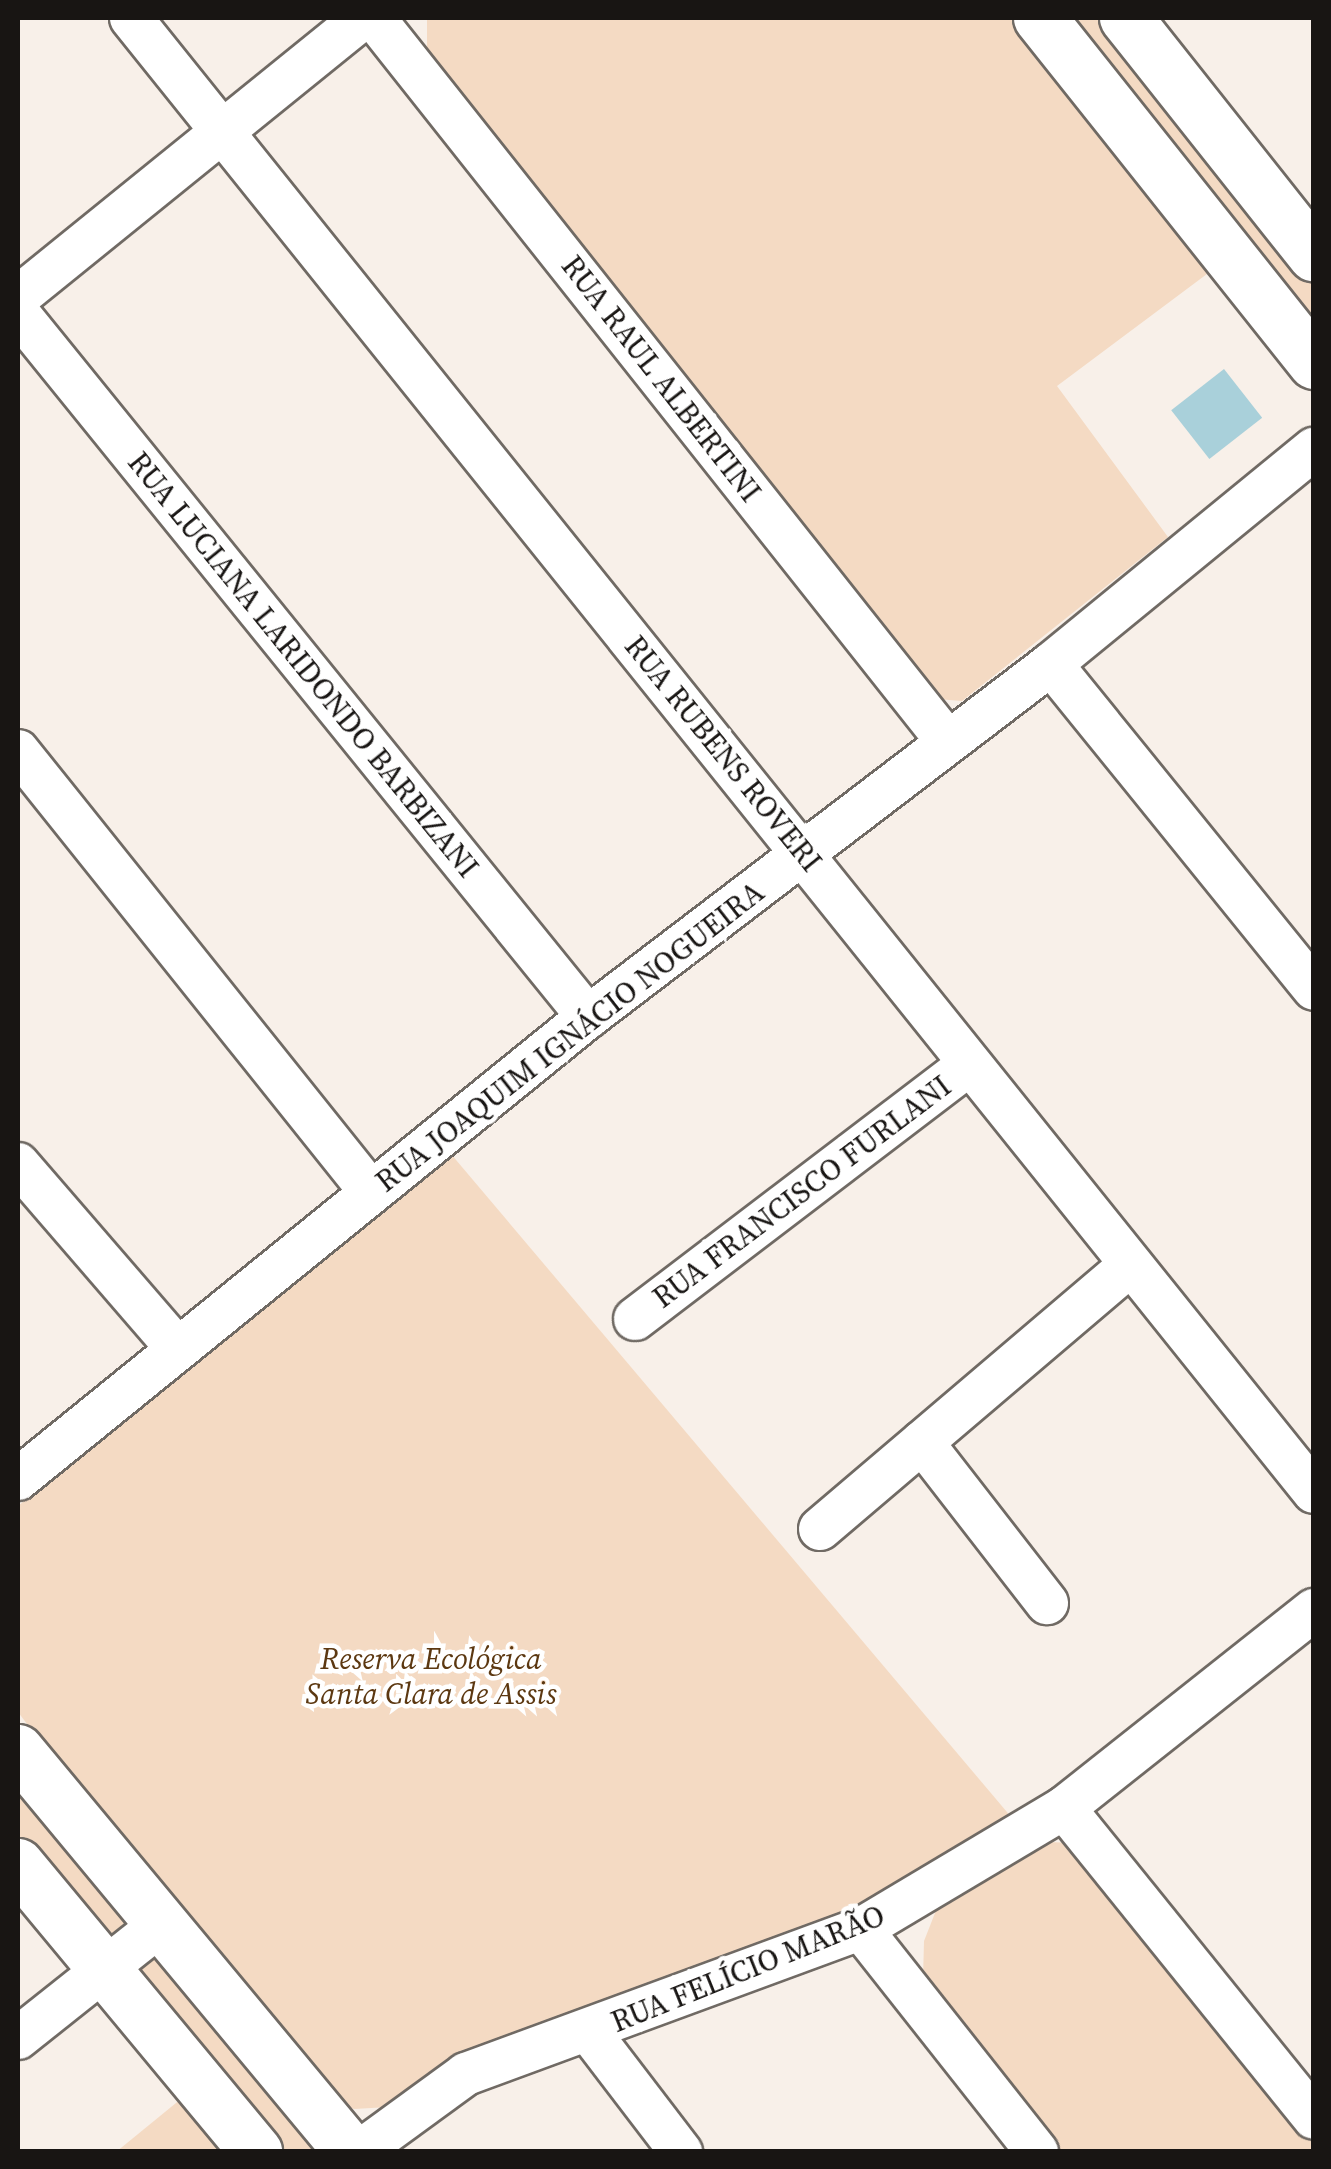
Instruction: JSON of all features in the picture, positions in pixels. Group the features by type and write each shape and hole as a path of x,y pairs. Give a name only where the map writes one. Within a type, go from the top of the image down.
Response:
{"street":[{"name":"RUA RUBENS ROVERI","path":"130,18 222,128 1128,1268 1314,1492"},
{"path":"18,297 222,128 363,18"},
{"name":"RUA RAUL ALBERTINI","path":"374,18 947,740"},
{"path":"1040,18 1314,363"},
{"path":"1126,18 1314,255"},
{"name":"RUA LUCIANA LARIDONDO BARBIZANI","path":"18,313 588,1017"},
{"name":"RUA JOAQUIM IGNÁCIO NOGUEIRA","path":"18,1479 176,1346 588,1017 804,857 947,740 1051,664 1314,449"},
{"path":"1051,664 1314,989"},
{"path":"18,751 370,1191"},
{"name":"RUA FRANCISCO FURLANI","path":"635,1319 968,1064"},
{"path":"18,1164 176,1346"},
{"path":"820,1529 1128,1268"},
{"path":"922,1442 1047,1603"},
{"name":"RUA FELÍCIO MARÃO","path":"358,2152 466,2074 590,2033 861,1929 1064,1808 1314,1610"},
{"path":"18,1750 159,1926 351,2152"},
{"path":"1064,1808 1314,2118"},
{"path":"18,1864 101,1971 256,2152"},
{"path":"18,2038 159,1926"},
{"path":"861,1929 1037,2152"},
{"path":"590,2033 681,2152"}],"green space":[{"path":"427,18 1016,18 1215,268 1057,386 1168,537 962,701 937,699 427,52"},
{"path":"1060,18 1103,18 1313,286 1313,341"},
{"name":"Reserva Ecológica Santa Clara de Assis","path":"451,1154 1012,1818 853,1913 389,2107 354,2109 322,2094 171,1916 18,1712 18,1506"},
{"path":"18,1775 131,1925 115,1945 18,1844"},
{"path":"1047,1842 1075,1843 1313,2139 1313,2151 1060,2151 923,1979 924,1941 937,1908"},
{"path":"157,1957 318,2148 316,2151 273,2151 134,1970"},
{"path":"187,2094 235,2152 116,2152"}],"water":[{"path":"1224,369 1262,418 1209,459 1171,410"}]}
